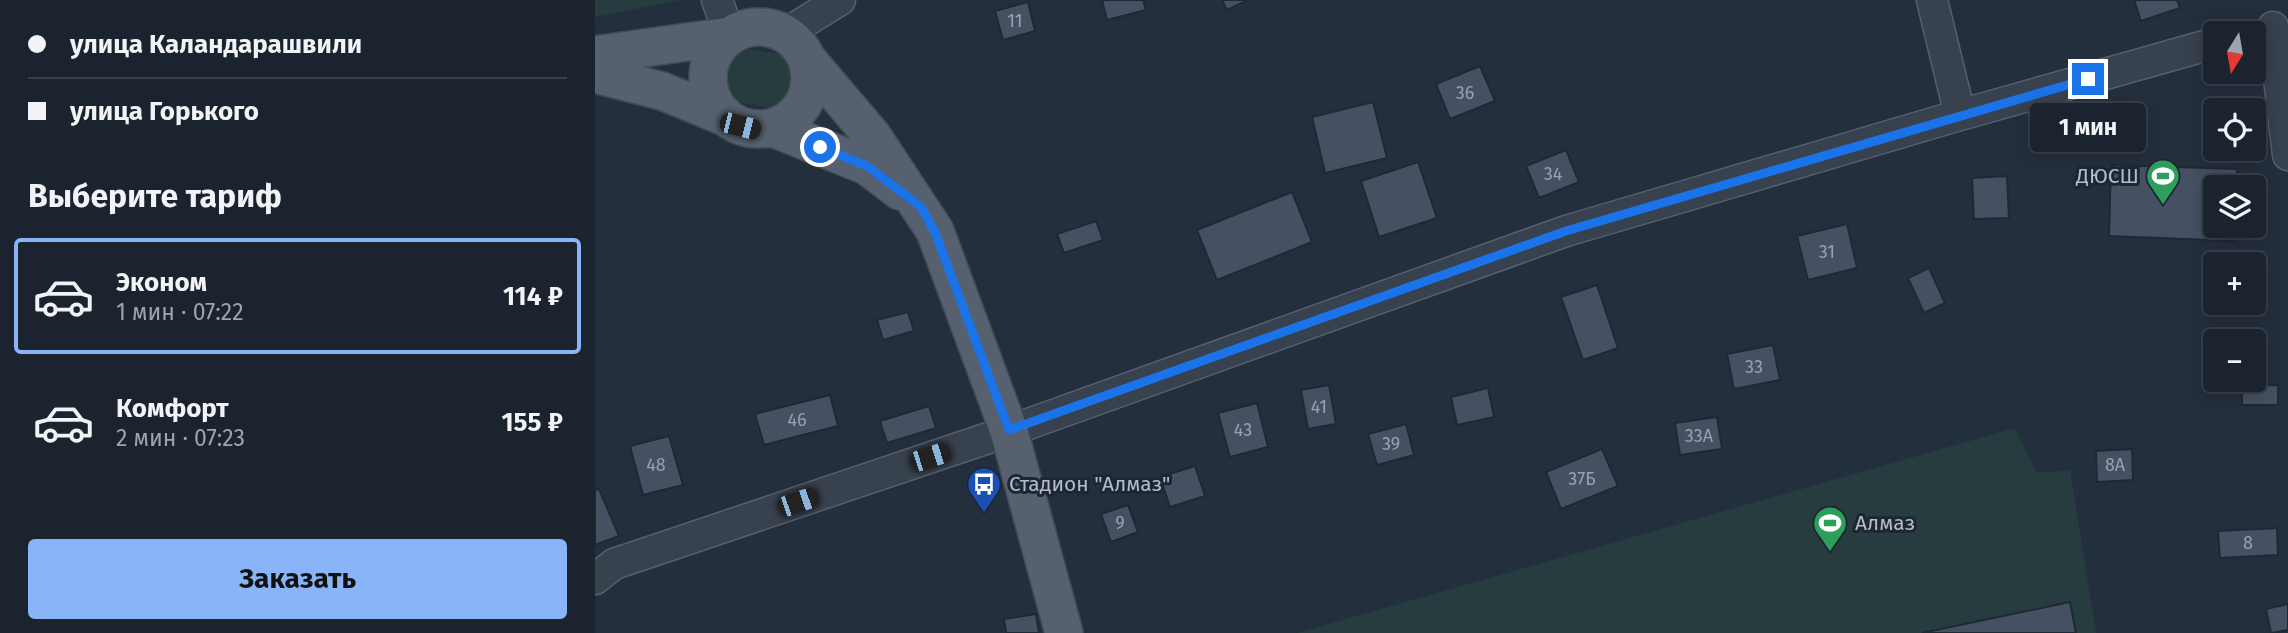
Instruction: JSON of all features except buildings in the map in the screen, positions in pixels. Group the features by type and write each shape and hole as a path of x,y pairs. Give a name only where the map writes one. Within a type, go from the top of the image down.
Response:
{"main road":[{"path":"725,117 714,104 708,87 708,70 714,53 721,43 743,30 772,28 796,46 873,137 921,207 935,232 1009,430 1064,633"},
{"path":"595,55 730,36"},
{"path":"595,74 662,91 740,126 756,130 773,128 789,120 801,108 809,92 811,75 796,46"},
{"path":"773,128 867,166 921,207"}],"street":[{"path":"717,0 730,36"},
{"path":"796,46 840,0"},
{"path":"1931,0 1960,115"},
{"path":"2270,27 2288,155"},
{"path":"595,579 614,564 1009,430 1566,231 2203,46"}],"green space":[{"path":"595,0 680,0 595,17"},
{"path":"745,48 785,55 795,63 797,84 787,103 777,109 733,101 722,89 722,69 729,53"},
{"name":"Алмаз","path":"2015,428 2037,473 2070,470 2096,633 1297,633"}],"place":[{"name":"ДЮСШ","path":"2163,206"},
{"name":"Стадион \"Алмаз\"","path":"984,514"},
{"name":"Алмаз","path":"1830,553"}],"route":[{"path":"820,147 867,166 921,207 935,232 1009,430 1566,231 2088,79"}]}
